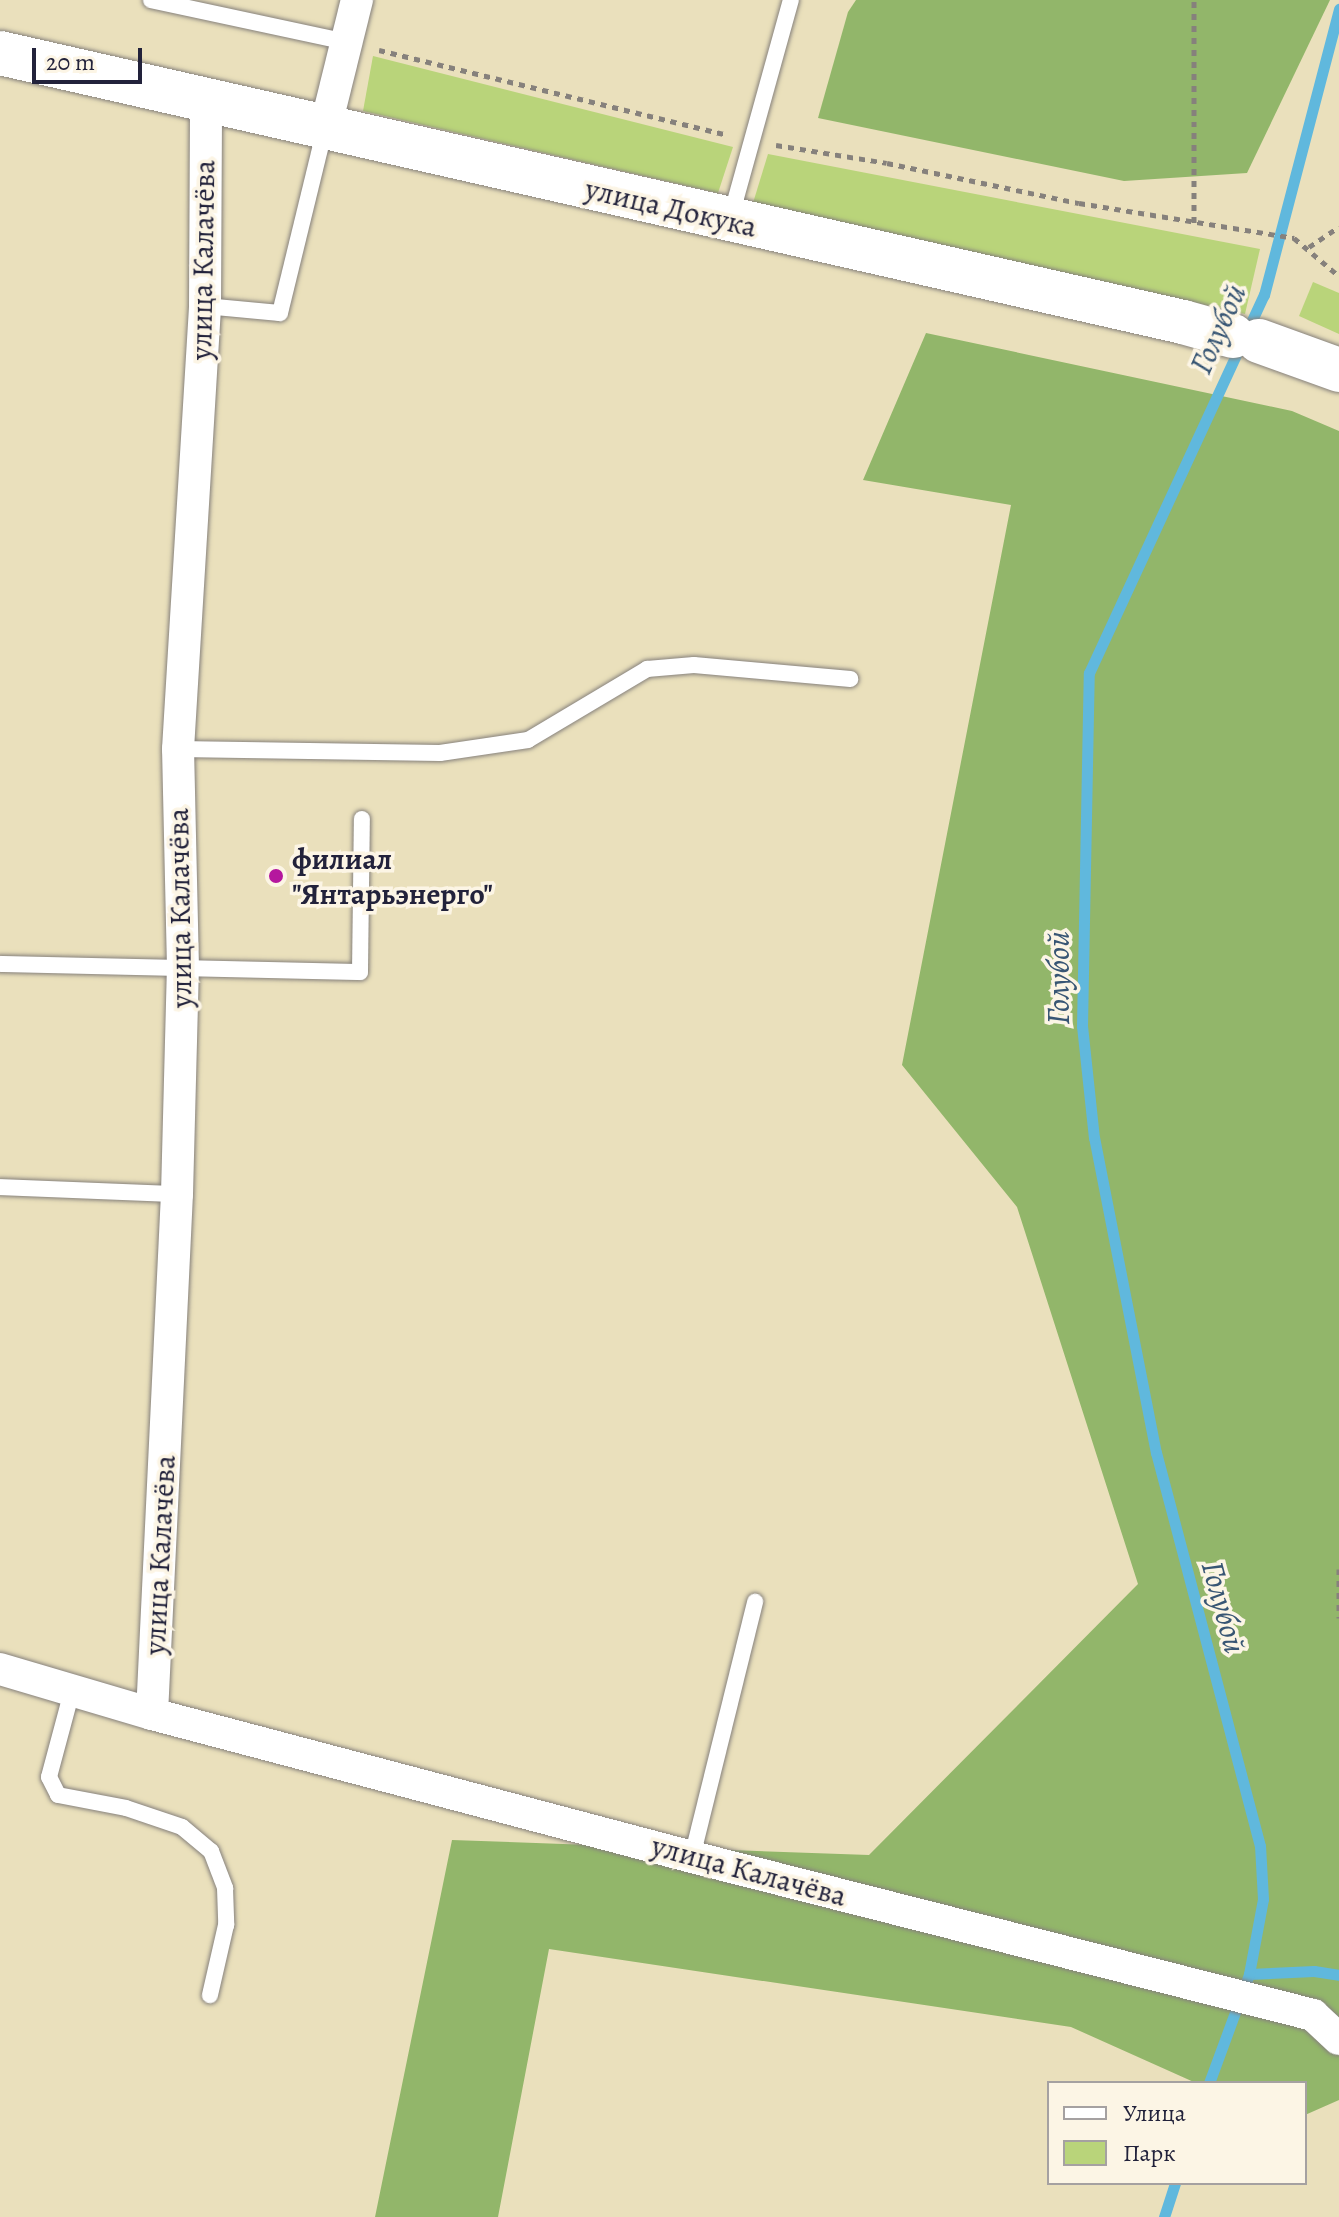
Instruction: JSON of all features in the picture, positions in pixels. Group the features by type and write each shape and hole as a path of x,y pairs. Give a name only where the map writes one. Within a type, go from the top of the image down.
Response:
{"street":[{"path":"325,129 357,0"},
{"name":"улица Докука","path":"0,53 1183,322 1246,338 1339,370"},
{"name":"улица Калачёва","path":"152,1714 177,1194 183,968 178,749 205,306 206,101"},
{"name":"улица Калачёва","path":"0,1669 152,1714 692,1857 1313,2015 1339,2039"}],"lane":[{"path":"151,0 347,42"},
{"path":"729,221 791,0"},
{"path":"205,306 280,313 325,129"},
{"path":"178,749 440,753 528,740 647,669 694,665 850,679"},
{"path":"0,964 360,972 362,819"},
{"path":"0,1187 177,1194"},
{"path":"692,1857 755,1602"},
{"path":"72,1691 49,1777 58,1795 126,1808 182,1827 211,1851 225,1888 226,1925 210,1995"}],"path":[{"path":"1194,0 1194,223"},
{"path":"347,42 752,141 1194,223 1294,238 1309,247 1339,276"},
{"path":"1309,247 1339,227"},
{"path":"1339,1569 1339,1618"}],"green space":[{"path":"856,0 1330,0 1247,173 1124,181 818,118 848,12"},
{"path":"373,56 733,147 718,193 363,111"},
{"path":"768,154 1260,249 1245,314 753,203"},
{"path":"1313,282 1339,293 1339,334 1299,316"},
{"path":"926,333 1292,411 1339,431 1339,2100 1307,2114 1307,2081 1192,2081 1071,2027 549,1949 498,2217 375,2217 452,1840 869,1855 1138,1584 1017,1207 902,1065 1011,505 863,480"}],"waterway":[{"name":"Голубой","path":"1210,2081 1249,1974 1263,1899 1260,1846 1156,1453 1094,1138 1082,1026 1089,673 1264,295 1339,9"},
{"name":"Голубой","path":"1249,1974 1314,1971 1339,1975"},
{"name":"Голубой","path":"1164,2217 1174,2185"}],"place":[{"name":"филиал \"Янтарьэнерго\"","path":"276,876"}]}
